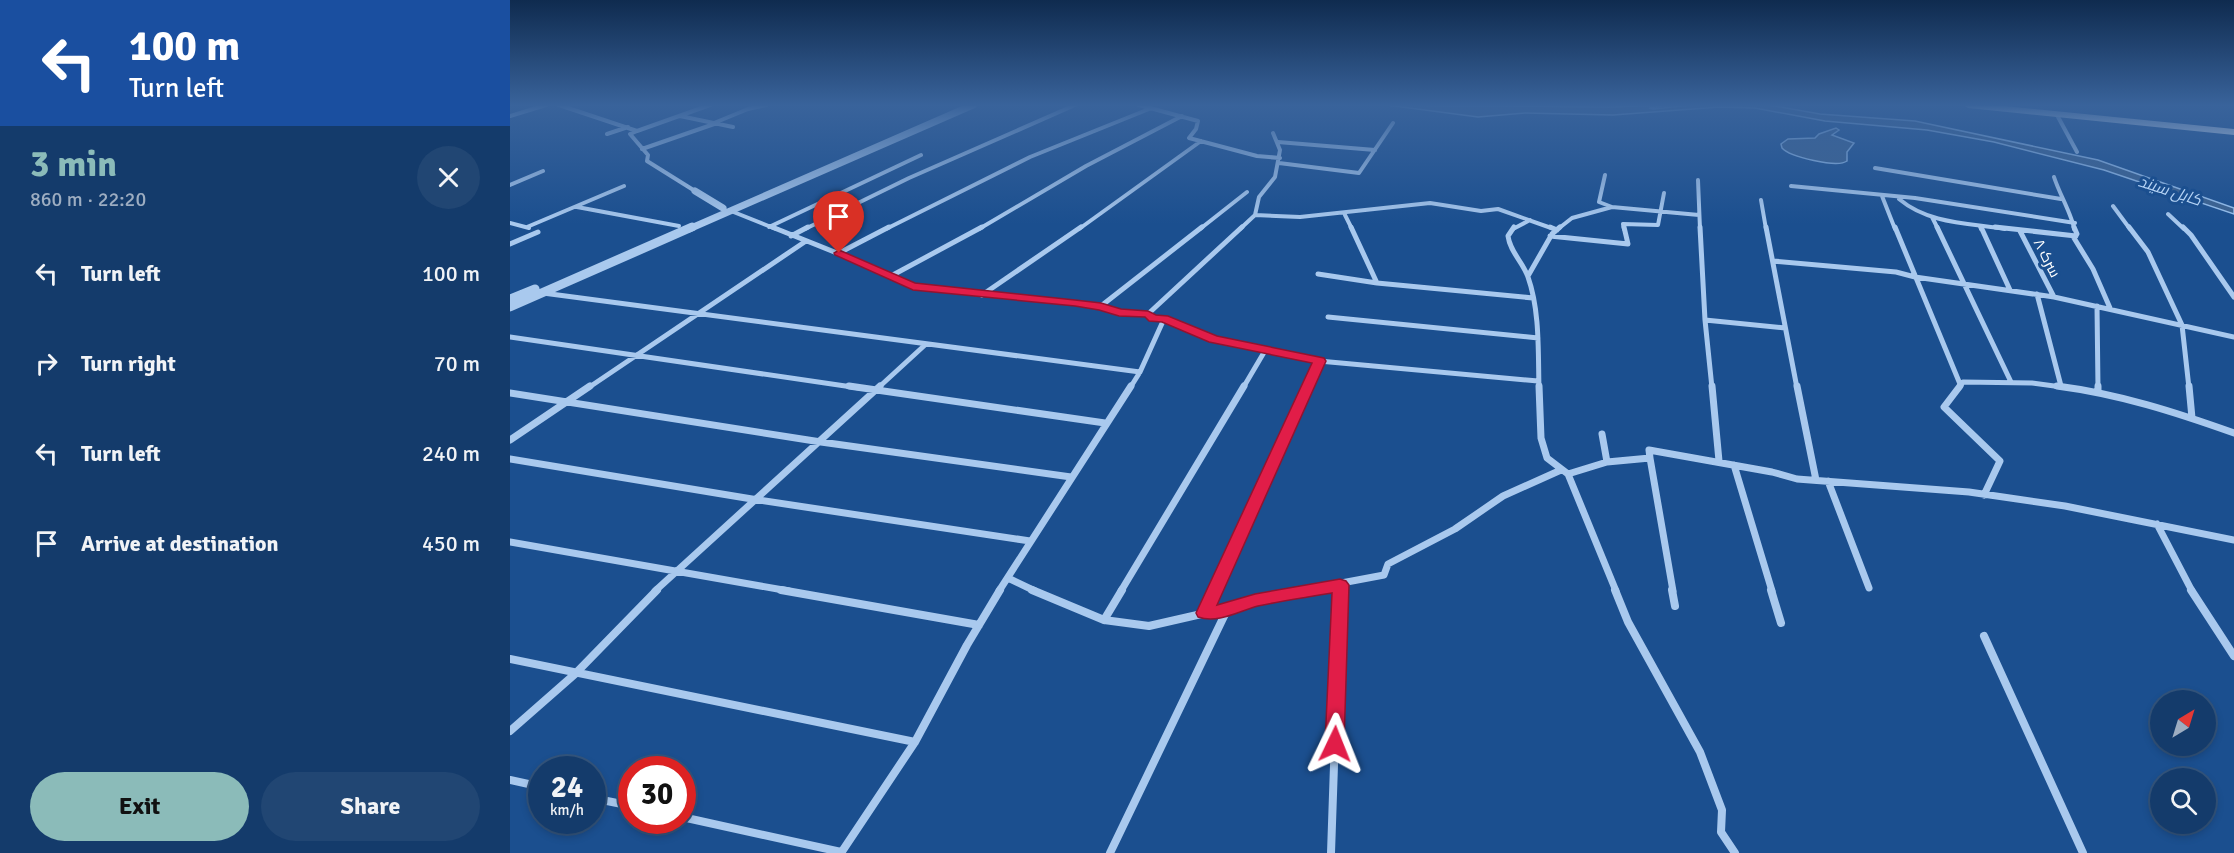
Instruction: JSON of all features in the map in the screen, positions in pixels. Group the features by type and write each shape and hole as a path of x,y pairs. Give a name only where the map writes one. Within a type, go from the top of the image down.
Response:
{"street":[{"path":"639,145 648,155 647,160 727,209 839,253 913,286 1101,306 1119,313 1148,314 1153,318 1164,319 1213,339 1319,361 1538,381"},
{"path":"642,149 654,145"},
{"path":"510,307 871,145"},
{"path":"510,299 679,226 727,209 881,145"},
{"path":"791,236 920,173 984,145"},
{"path":"839,253 987,178 1060,145"},
{"path":"891,276 1127,145"},
{"path":"982,295 1196,145"},
{"path":"1215,145 1279,161 1359,173 1378,145"},
{"path":"1148,314 1255,215 1259,197 1275,177 1279,161 1278,145"},
{"path":"1312,145 1375,150"},
{"path":"2073,145 2077,152"},
{"path":"769,226 921,155"},
{"path":"1875,168 2061,199"},
{"path":"510,185 543,171"},
{"path":"1605,175 1599,202 1612,207 1699,215"},
{"path":"2054,177 2061,199 2075,223 2073,226 2078,234 2076,240 2093,269 2110,308"},
{"path":"1698,180 1705,320 1719,461"},
{"path":"527,227 624,186"},
{"path":"1791,186 1899,199 1915,198 2075,223"},
{"path":"1101,306 1246,192"},
{"path":"1550,236 1628,244 1623,224 1658,225 1664,193"},
{"path":"1882,196 1960,384"},
{"path":"1899,199 1914,211 1932,217 1980,226 2076,236"},
{"path":"1761,200 1816,480"},
{"path":"1255,215 1274,218 1345,215 1397,204 1436,203 1487,213 1498,209 1557,230"},
{"path":"2113,206 2148,252 2182,325 2192,418"},
{"path":"577,207 679,226"},
{"path":"1528,276 1550,236 1557,230 1572,218 1612,207"},
{"path":"2168,214 2191,235 2234,297"},
{"path":"1345,215 1377,283"},
{"path":"1932,217 2011,382"},
{"path":"1530,220 1515,226 1508,236 1509,244 1528,276 1533,298 1538,338 1541,438 1547,458 1568,474 1628,622 1670,702 1700,752 1722,810 1721,832 1735,853"},
{"path":"510,223 538,232 510,244"},
{"path":"1980,226 2010,290"},
{"name":"سرک ۸","path":"2020,231 2054,297"},
{"path":"510,440 806,241"},
{"path":"1773,261 1896,272 1915,277 2037,294 2234,336"},
{"path":"1318,274 1377,283 1533,298"},
{"path":"543,293 1140,372"},
{"path":"2037,294 2061,386"},
{"path":"2097,306 2098,391"},
{"path":"1328,316 1538,338"},
{"path":"696,820 841,852 915,742 1030,541 1140,372 1164,319"},
{"path":"1705,320 1785,328"},
{"path":"510,337 1105,423"},
{"path":"510,731 575,675 676,570 752,499 821,442 926,344"},
{"path":"1104,620 1266,349"},
{"path":"1204,613 1319,361"},
{"path":"1984,495 2000,461 1944,406 1963,382 2011,382 2098,391 2134,399 2234,433"},
{"path":"510,393 821,442 1071,477"},
{"path":"1602,434 1607,462"},
{"path":"1675,606 1649,450 1719,461 1797,479 1984,495 2065,506 2234,540"},
{"path":"1568,474 1607,462 1650,458"},
{"path":"510,459 752,499 1030,541"},
{"path":"1734,465 1781,623"},
{"path":"1008,578 1055,602 1104,620 1149,626 1227,610 1255,600 1384,575 1388,564 1455,529 1503,496 1561,470"},
{"path":"1827,481 1869,588"},
{"path":"2157,524 2196,599 2234,656"},
{"path":"510,542 980,625"},
{"path":"1331,853 1340,585"},
{"path":"1110,853 1227,610"},
{"path":"1984,636 2084,853"},
{"path":"510,658 575,675 915,742"},
{"path":"510,780 528,784"}],"water":[{"path":"1781,145 1853,145 1847,152 1847,161 1842,163 1794,155 1782,148"},
{"name":"کابل سيند","path":"2005,145 2027,145 2098,160 2234,208 2234,214 2104,170"}],"route":[{"path":"839,253 913,286 1101,306 1119,313 1148,314 1153,318 1164,319 1213,339 1319,361 1204,613 1227,610 1255,600 1340,585 1335,744"}]}
